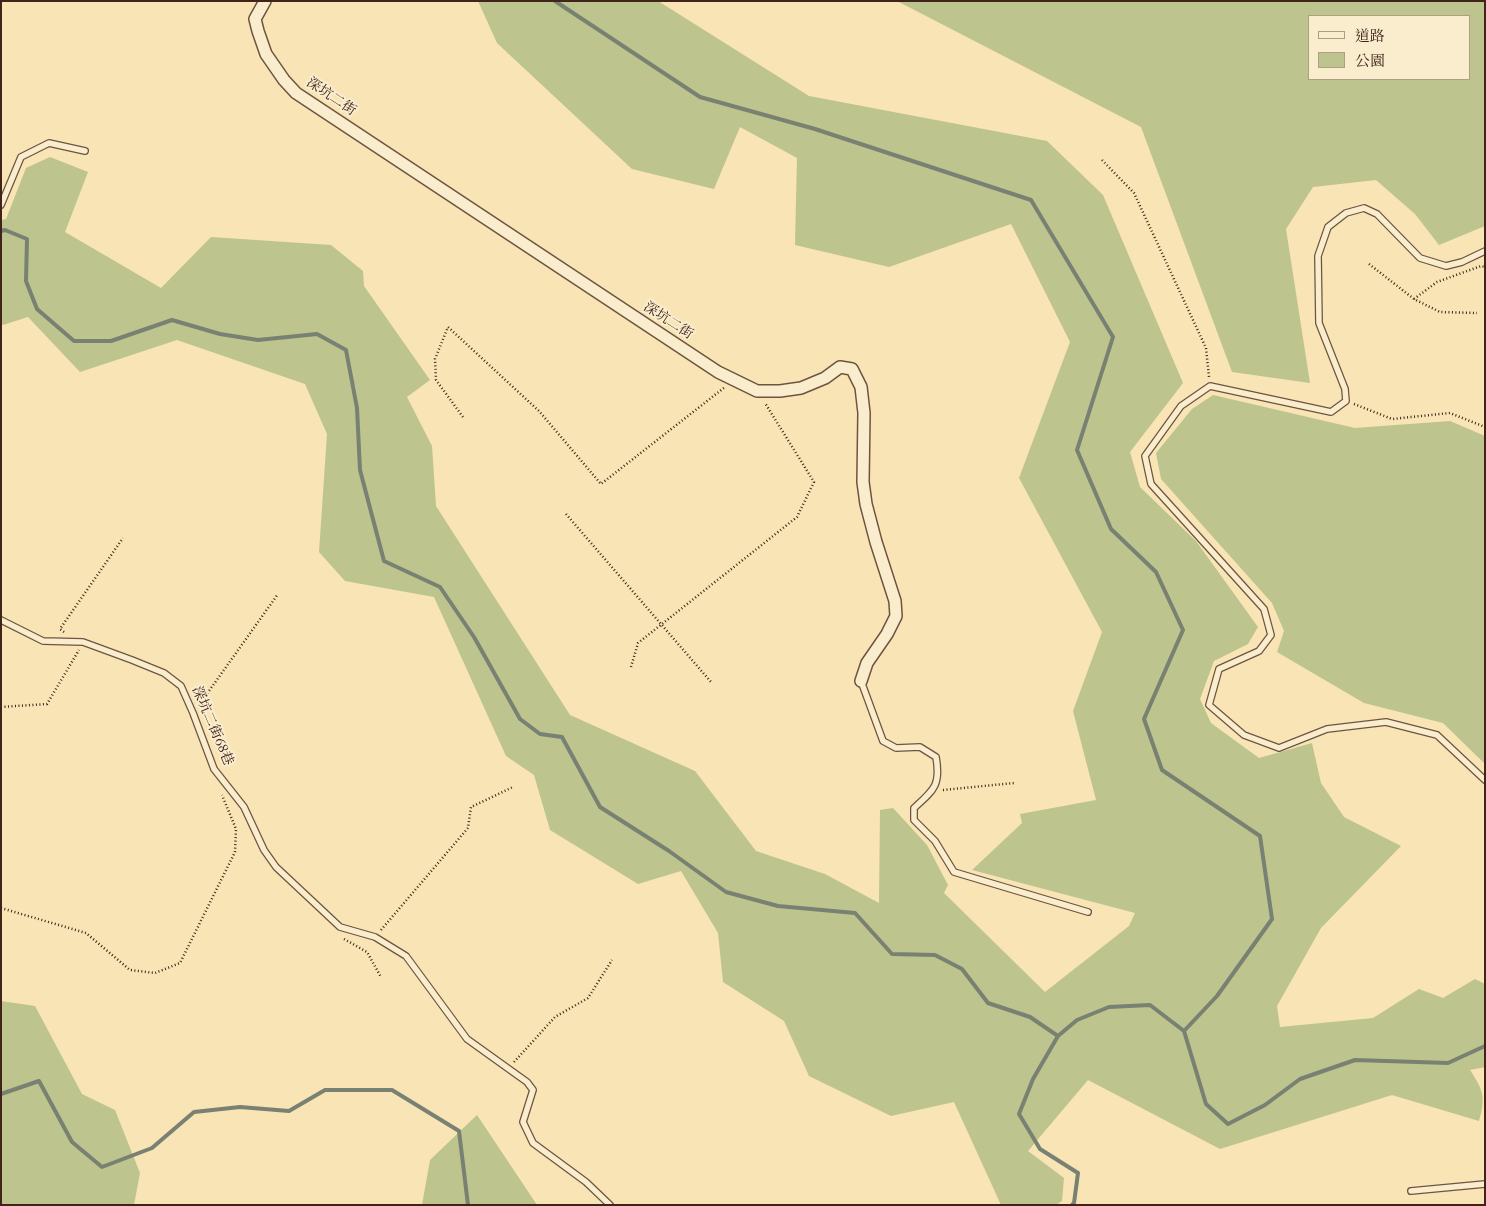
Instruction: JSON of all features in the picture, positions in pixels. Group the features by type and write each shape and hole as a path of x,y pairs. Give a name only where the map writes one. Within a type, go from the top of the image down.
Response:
{"street":[{"name":"深坑二街","path":"265,1 256,19 260,39 266,54 284,80 296,93 718,372 757,391 780,391 801,388 825,378 840,367 852,370 861,387 864,414 863,482 866,504 876,542 896,602 896,616 887,634 867,663 861,681"}],"lane":[{"path":"1,205 21,157 49,143 85,152"},
{"path":"1485,250 1462,262 1446,266 1420,258 1377,214 1364,208 1346,214 1328,227 1318,256 1320,323 1346,389 1346,401 1332,412 1210,386 1181,406 1145,456 1150,484 1264,609 1272,635 1259,651 1219,669 1209,705 1244,735 1279,748 1327,729 1386,722 1437,735 1485,780"},
{"name":"深坑二街68巷","path":"1,620 11,627 43,642 83,642 164,673 181,686 214,769 244,807 264,850 276,867 340,927"},
{"path":"861,681 883,741 896,748 920,747 936,757 938,771 934,791 914,808 914,820 935,842 954,872 1088,912"},
{"path":"340,927 375,937 406,956 466,1039 527,1082 533,1090 523,1122 533,1142 586,1182 610,1205"},
{"path":"1411,1191 1485,1184"}],"path":[{"path":"1102,160 1134,194 1206,348 1210,386"},
{"path":"1369,264 1414,299 1440,312 1478,313"},
{"path":"1414,299 1437,282 1481,266 1485,267"},
{"path":"463,417 436,380 435,358 448,327 539,411 601,484 734,380"},
{"path":"631,667 638,643 797,517 814,482 757,391"},
{"path":"1346,401 1392,419 1450,413 1485,426"},
{"path":"566,514 711,682"},
{"path":"193,713 278,594"},
{"path":"1,908 86,933 130,970 155,973 180,963 235,852 236,829 214,769"},
{"path":"934,791 1014,783"},
{"path":"375,937 468,828 471,808 513,787"},
{"path":"340,927 341,937 367,952 380,977"},
{"path":"508,1068 555,1017 588,998 612,960"}],"green space":[{"path":"478,1 658,1 809,96 1047,141 1103,195 1183,383 1130,452 1140,487 1196,541 1258,627 1248,644 1214,661 1200,699 1211,723 1259,758 1312,743 1321,783 1344,817 1401,846 1321,928 1277,1006 1280,1027 1373,1018 1419,989 1443,998 1475,979 1485,984 1485,1067 1470,1070 1482,1094 1483,1100 1479,1121 1392,1095 1220,1149 1088,1080 1028,1151 1064,1178 1062,1201 1056,1205 1001,1205 954,1102 891,1116 809,1076 784,1021 723,982 718,933 681,871 638,884 550,830 534,775 506,756 434,597 345,581 319,552 327,434 305,384 177,340 80,372 28,317 3,325 1,323 1,220 6,219 26,168 50,157 88,172 65,232 161,288 211,237 331,245 363,271 364,286 430,380 407,397 432,446 436,506 570,715 695,771 756,851 825,874 879,903 880,810 893,808 927,845 948,885 944,893 1045,992 1129,926 1135,913 972,870 1022,823 1020,814 1096,800 1073,711 1102,632 1019,478 1070,342 1011,224 889,267 795,245 797,158 740,127 714,189 632,169 497,43"},
{"path":"897,1 1485,1 1485,226 1439,245 1415,214 1376,180 1313,187 1286,229 1310,383 1232,372 1141,127"},
{"path":"1213,395 1355,428 1450,421 1485,436 1485,764 1443,723 1364,703 1277,652 1284,631 1272,603 1161,479 1156,453 1192,409"},
{"path":"1,1001 35,1006 82,1094 115,1110 140,1173 134,1205 1,1205"},
{"path":"477,1115 537,1205 422,1205 430,1160"}],"waterway":[{"path":"555,1 700,97 815,129 1031,200 1113,337 1077,450 1111,529 1156,572 1183,630 1144,719 1162,770 1260,836 1272,919 1217,996 1184,1031"},
{"path":"1,231 5,230 27,239 26,281 37,309 74,341 111,341 172,320 220,334 258,340 317,334 346,350 357,408 360,470 384,561 440,587 474,637 520,719 540,734 562,737 600,807 669,851 726,892 778,906 855,913 892,954 935,955 962,969 988,1003 1030,1017 1058,1036 1077,1020 1109,1007 1150,1005 1184,1031 1206,1104 1228,1124 1265,1105 1300,1079 1355,1060 1448,1063 1485,1046"},
{"path":"1058,1036 1033,1079 1019,1114 1040,1149 1078,1173 1074,1203 1072,1205"},
{"path":"1,1094 39,1081 72,1142 102,1167 152,1148 194,1112 240,1107 289,1111 325,1090 392,1090 459,1131 468,1205"}]}
